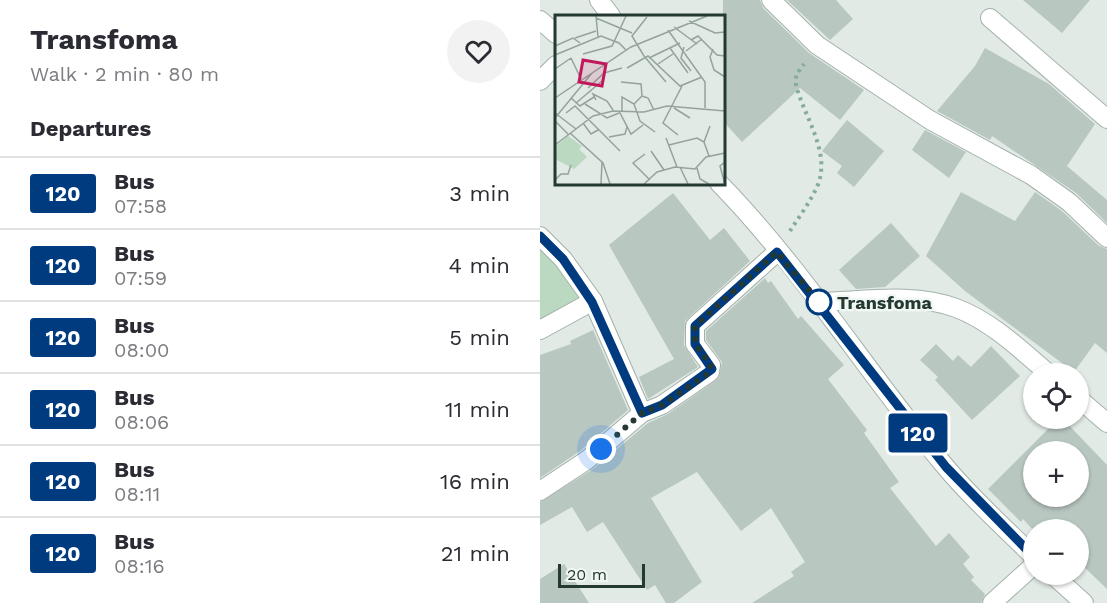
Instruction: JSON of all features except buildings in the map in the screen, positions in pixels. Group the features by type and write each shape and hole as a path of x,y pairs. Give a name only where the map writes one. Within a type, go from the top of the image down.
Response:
{"street":[{"path":"599,0 609,15"},
{"path":"771,0 817,45 930,120 1031,175 1069,202 1107,238"},
{"path":"990,18 1107,119"},
{"path":"540,20 555,33"},
{"path":"540,81 555,66"},
{"path":"720,184 819,302 946,467 1023,546"},
{"path":"540,236 563,259 592,302 642,413"},
{"path":"540,491 587,460 642,413 662,405 712,369 695,344 695,326 777,252"},
{"path":"819,302 924,300 956,308 1003,335 1036,363"},
{"path":"540,330 592,302"},
{"path":"1089,407 1107,423"},
{"path":"992,603 1023,575"},
{"path":"1064,585 1084,603"}],"path":[{"path":"777,252 817,187 823,168 818,145 796,85 796,75 817,45"}],"green space":[{"path":"540,241 599,304 540,329"}],"bus line":[{"name":"120","path":"540,236 563,259 592,302 642,413 662,405 710,372 711,365 695,344 695,326 777,252 819,302 946,467 1023,546"}],"place":[{"name":"Transfoma","path":"819,302"}],"route":[{"path":"601,449 642,413 662,405 710,372 711,365 695,344 695,326 777,252 819,302"}]}
